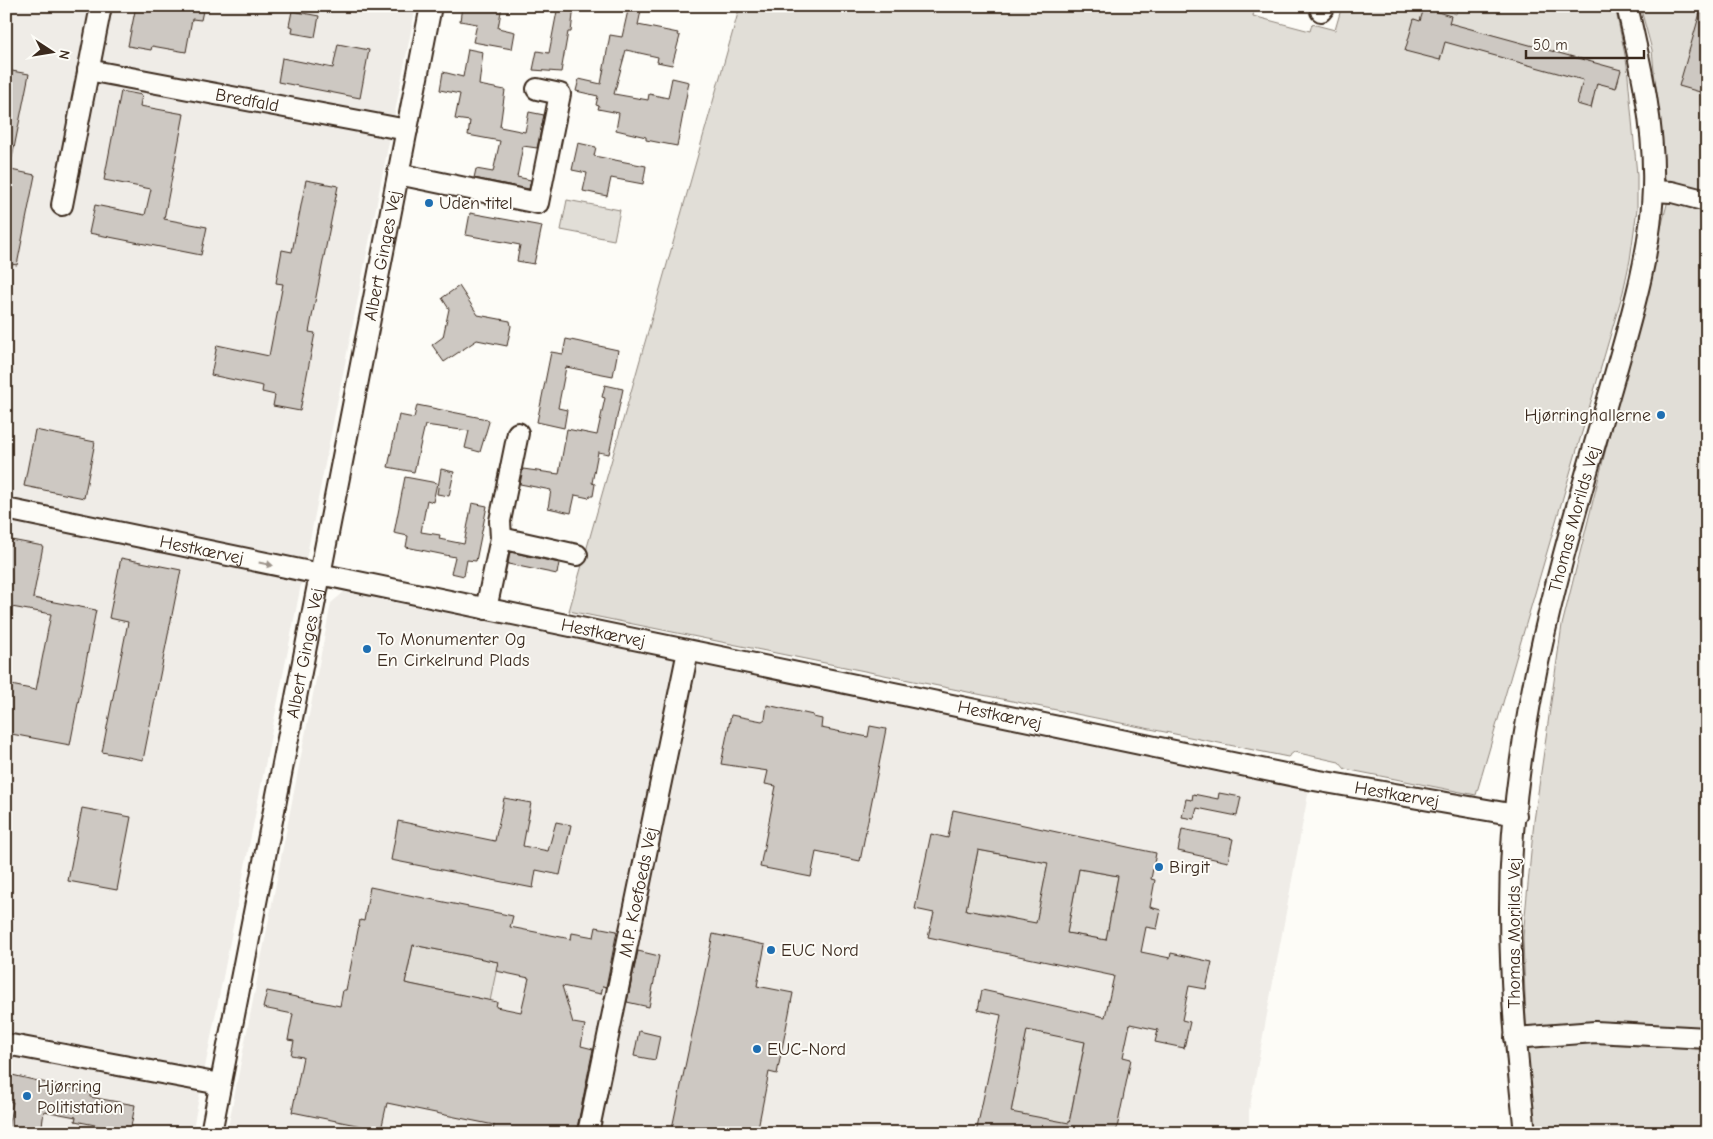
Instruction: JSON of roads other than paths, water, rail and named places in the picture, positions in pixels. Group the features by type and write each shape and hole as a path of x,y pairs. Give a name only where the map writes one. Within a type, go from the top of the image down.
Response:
{"street":[{"path":"62,205 101,6"},
{"name":"Albert Ginges Vej","path":"211,1133 431,6"},
{"name":"Thomas Morilds Vej","path":"1524,1133 1515,1038 1510,908 1516,815 1528,723 1544,636 1570,534 1629,324 1645,254 1653,190 1652,138 1647,103 1627,6"},
{"name":"Bredfald","path":"88,70 407,130"},
{"name":"Albert Ginges Vej","path":"398,174 538,203 560,94 536,89"},
{"path":"1653,190 1707,200"},
{"path":"486,609 501,538 500,521 518,433"},
{"name":"Hestkærvej","path":"6,510 1305,778 1516,815"},
{"path":"501,538 577,555"},
{"name":"M.P. Koefoeds Vej","path":"588,1133 688,651"},
{"path":"1515,1038 1595,1032 1707,1038"},
{"path":"6,1044 220,1084"}],"place":[{"name":"Uden titel","path":"429,203"},
{"name":"Hjørringhallerne","path":"1661,415"},
{"name":"To Monumenter Og En Cirkelrund Plads","path":"367,649"},
{"name":"Birgit","path":"1159,867"},
{"name":"EUC Nord","path":"771,950"},
{"name":"EUC-Nord","path":"757,1049"},
{"name":"Hjørring Politistation","path":"27,1096"}]}
